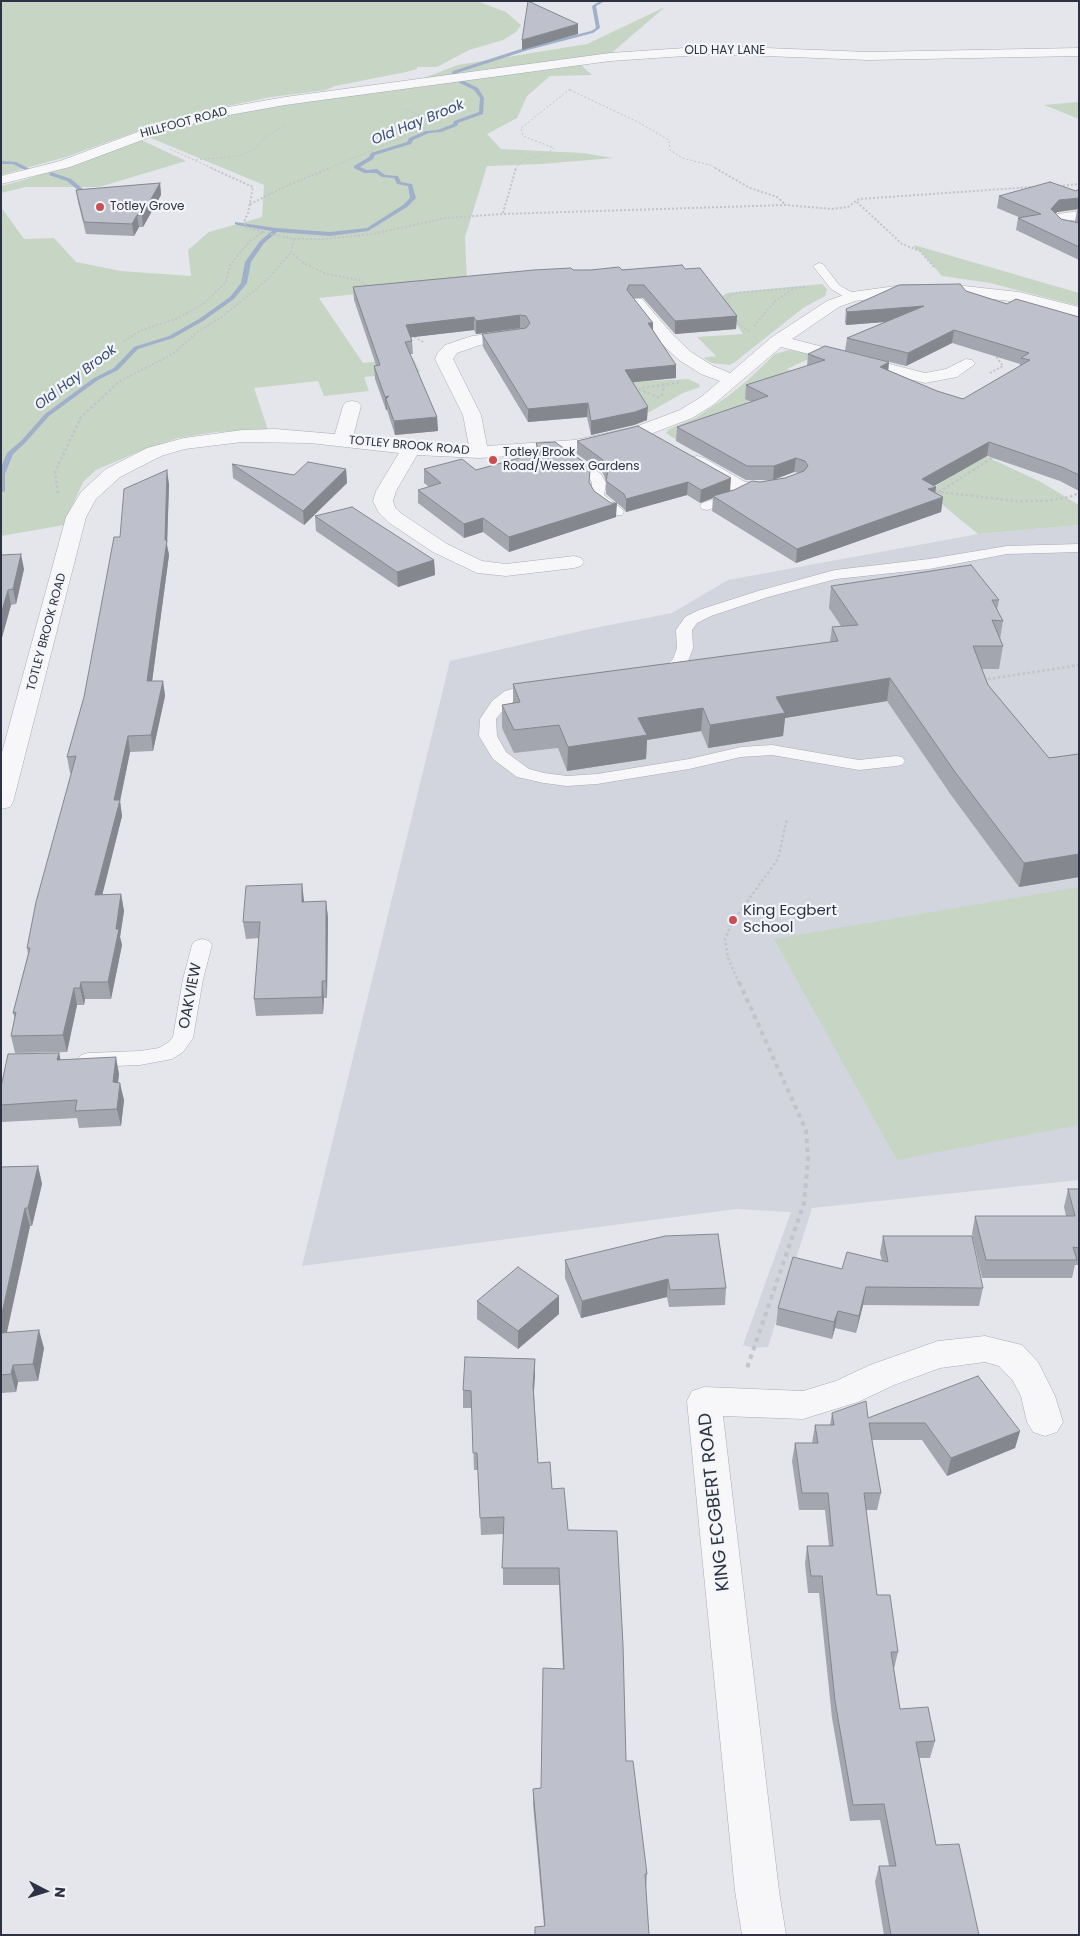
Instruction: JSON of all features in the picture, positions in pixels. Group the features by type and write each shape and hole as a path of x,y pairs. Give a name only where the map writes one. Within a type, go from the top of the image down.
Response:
{"street":[{"name":"OLD HAY LANE","path":"373,88 644,53 699,50 807,52 868,56 1079,52"},
{"name":"HILLFOOT ROAD","path":"1,180 65,164 136,136 217,113 285,100 373,88"},
{"path":"1079,215 1062,217 1058,221 1064,226 1079,230"},
{"name":"TOTLEY BROOK ROAD","path":"1,802 76,517 88,496 113,473 133,462 162,450 184,444 242,436 275,435 411,449 478,452 575,446 641,431 686,414 707,401 734,380 778,341 833,304 852,297 903,290 955,290 1019,296 1051,310 1079,312"},
{"path":"636,302 666,338 685,356 707,370 734,380"},
{"path":"478,452 472,415 444,359 451,350 478,340 520,335"},
{"path":"778,341 837,354 925,378 951,373 966,364"},
{"path":"343,441 352,406"},
{"path":"641,431 659,441"},
{"path":"411,449 386,491 384,501 386,509 395,518 440,548 477,567 506,570 574,562"},
{"path":"683,455 740,487 750,489 776,487 795,480"},
{"name":"KING ECGBERT ROAD","path":"764,1935 757,1891 704,1401 803,1405 846,1392 882,1375 938,1355 985,1348 1010,1355 1026,1372 1038,1396 1045,1422"}],"lane":[{"path":"819,266 835,287 852,297"},
{"path":"556,447 596,477 599,484 598,495 600,500 617,512"},
{"path":"707,506 727,500 750,489"},
{"path":"646,676 670,670 682,661 685,648 684,630 691,620 705,613 763,594 835,575 929,564 1007,550 1079,548"},
{"path":"558,685 533,688 511,695 498,706 488,719 488,736 499,755 523,774 567,781 596,779 690,764 741,752 772,750 859,765 896,761"},
{"name":"OAKVIEW","path":"68,1060 140,1058 165,1054 176,1047 183,1038 193,979 202,945"}],"path":[{"path":"503,214 514,170 522,161 547,154 554,148 522,136 521,128 570,90 574,73 561,64"},
{"path":"570,90 638,122 669,140 670,150 682,158 710,165 750,188 777,197 786,205"},
{"path":"250,204 304,178 423,129 423,116 400,108"},
{"path":"196,160 239,156 255,149 264,138 286,125"},
{"path":"136,136 196,160 253,187 244,222 246,227 294,239 348,238 446,218 503,214 786,205 832,209 848,207 859,199 1040,187"},
{"path":"1060,186 1079,184"},
{"path":"857,202 902,244 920,251 955,290"},
{"path":"124,341 142,330 178,318 203,304 226,282 230,265 249,242 263,232"},
{"path":"76,517 60,504 55,472 81,417 122,378 173,354 196,333 223,316 268,279 291,252 294,239"},
{"path":"291,252 302,262 326,274 360,280 371,288"},
{"path":"411,329 415,337 446,354"},
{"path":"987,375 1003,366 997,358 1005,353"},
{"path":"633,386 662,399 664,385"},
{"path":"938,492 1000,452"},
{"path":"985,454 994,457"},
{"path":"929,491 1016,501 1045,501 1070,497 1079,493"},
{"path":"979,680 1079,665"},
{"path":"736,1403 752,1348 804,1203 808,1160 806,1130 728,958 725,940 733,921 778,859 787,819"}],"shaded area":[{"name":"King Ecgbert School","path":"1079,525 1079,1180 812,1208 768,1347 753,1348 743,1345 791,1212 736,1209 302,1266 450,661 594,628 672,613 728,580 978,534"}],"green space":[{"path":"1,1 477,1 506,12 521,25 516,32 503,40 469,50 437,67 417,67 417,69 406,72 335,86 326,90 271,97 218,108 141,130 66,157 1,175"},
{"path":"665,7 608,56 421,79 458,65 587,44"},
{"path":"580,64 592,75 550,76 527,96 517,118 487,134 501,149 583,153 613,158 487,166 465,237 467,282 319,298 363,363 413,358 420,372 364,377 369,391 324,396 318,381 254,388 268,430 216,432 178,438 138,452 96,470 83,482 64,525 1,536 1,207 24,239 54,238 76,262 121,271 191,276 188,250 209,232 262,217 264,185 146,136 230,114 316,100"},
{"path":"1079,102 1079,119 1044,105"},
{"path":"137,138 186,161 99,187 26,187 1,193 1,186 74,163"},
{"path":"914,245 1079,293 1079,306 990,283 942,276 920,251 915,249"},
{"path":"822,284 827,289 825,296 803,308 735,362 729,365 712,363 703,358 716,356 697,337 743,334 719,298 727,293"},
{"path":"789,350 817,355 787,369 808,379 771,386 747,402 773,414 693,451 666,433 669,429 695,418 727,397 775,354"},
{"path":"688,379 699,384 700,387 683,393 646,414 625,382"},
{"path":"983,455 1041,482 1079,505 1079,525 978,534 927,492"},
{"path":"1079,887 1079,1125 897,1160 774,939"}],"building":[{"path":"528,1 578,24 522,40"},
{"path":"1050,182 1076,191 1079,189 1079,198 1059,200 1051,209 1061,219 1079,223 1079,247 1018,218 1041,214 999,196"},
{"path":"160,183 142,215 137,215 132,224 84,222 76,190"},
{"path":"682,265 685,269 700,268 737,316 675,321 644,285 629,285 627,290 653,323 648,323 676,365 625,370 648,407 635,412 591,421 588,403 528,409 482,334 526,328 530,323 526,316 520,315 476,321 474,317 406,325 412,341 405,342 437,417 394,421 386,399 389,396 385,397 374,366 380,365 353,287 534,270 571,268 573,270 591,270 619,267 622,270"},
{"path":"960,284 966,291 1007,304 1016,299 1079,317 1079,475 1062,467 989,442 922,479 936,487 928,489 943,497 797,549 713,496 734,490 752,481 760,482 785,478 804,471 808,466 805,461 796,458 774,466 747,466 677,427 768,396 746,385 825,360 808,354 825,346 889,362 880,367 937,391 963,399 1030,360 1021,358 1029,353 954,330 908,353 847,338 924,306 847,312 846,309 899,285"},
{"path":"638,426 731,478 701,490 688,482 626,499 624,494 606,481 608,470 603,460 577,441"},
{"path":"555,442 589,466 589,482 594,491 611,503 617,503 509,537 483,518 464,524 418,490 441,483 424,469 462,459 476,470 541,452 536,443"},
{"path":"308,462 346,469 303,511 232,464 294,475"},
{"path":"167,470 165,540 167,540 147,681 163,681 151,735 128,736 114,800 120,800 95,895 121,894 116,929 119,929 108,982 81,982 80,988 74,988 63,1035 11,1036 16,1012 13,1013 30,948 27,948 36,902 76,756 67,757 84,697 114,537 120,537 124,489"},
{"path":"352,507 434,560 397,572 315,516"},
{"path":"21,554 13,589 8,590 1,614 1,555"},
{"path":"971,565 999,600 992,600 1003,621 992,620 1003,646 973,646 988,685 1049,758 1079,754 1079,854 1024,863 955,772 890,678 776,697 785,713 710,725 703,708 638,718 647,735 568,747 559,725 514,730 502,705 520,702 513,684 838,641 832,627 858,625 831,586"},
{"path":"302,884 302,902 326,901 326,981 322,981 322,997 254,999 260,922 243,922 246,886"},
{"path":"59,1053 57,1060 116,1057 113,1082 120,1083 117,1109 75,1111 77,1100 1,1105 1,1087 8,1054"},
{"path":"38,1166 28,1208 25,1208 1,1318 1,1167"},
{"path":"1068,1189 1079,1189 1079,1248 1073,1247 1077,1260 986,1260 975,1216 1075,1216"},
{"path":"718,1234 726,1288 670,1290 668,1279 582,1301 565,1260 665,1236"},
{"path":"883,1236 972,1236 983,1288 866,1287 859,1316 838,1311 834,1322 778,1308 793,1257 842,1269 847,1252 888,1262"},
{"path":"518,1267 559,1296 518,1331 477,1301"},
{"path":"39,1330 33,1364 13,1365 11,1374 1,1375 1,1333"},
{"path":"465,1357 535,1359 533,1386 538,1463 550,1462 552,1489 564,1488 568,1530 617,1531 623,1645 626,1761 633,1761 647,1874 645,1874 649,1935 535,1935 535,1927 545,1926 533,1789 541,1788 543,1668 564,1669 559,1568 502,1568 504,1517 480,1518 477,1453 473,1453 471,1391 463,1390"},
{"path":"978,1376 1020,1431 951,1458 925,1423 869,1423 881,1493 864,1493 877,1595 890,1595 898,1652 891,1652 900,1709 928,1707 935,1741 916,1742 936,1845 959,1844 979,1935 891,1935 879,1866 896,1866 884,1804 853,1805 835,1701 822,1576 811,1576 807,1546 833,1546 828,1493 802,1493 795,1443 818,1443 815,1425 834,1425 832,1413 866,1401 868,1418"}],"waterway":[{"name":"Old Hay Brook","path":"276,230 330,234 368,229 405,206 413,198 410,185 399,183 396,177 384,176 377,171 366,172 356,167 371,158 373,154 409,143 411,139 428,132 439,131 455,125 456,122 481,113 482,98 476,89 454,78 455,72 526,49 592,32 598,28 594,6 603,1"},
{"path":"1,162 14,163 27,169"},
{"path":"51,174 69,180 81,190 93,193"},
{"path":"237,223 276,230"},
{"name":"Old Hay Brook","path":"1,491 2,474 10,453 24,441 47,415 96,379 116,369 136,348 171,337 201,320 232,298 244,283 248,262 262,242 276,230"}],"place":[{"name":"Totley Grove","path":"100,207"},
{"name":"Totley Brook Road/Wessex Gardens","path":"493,460"},
{"name":"King Ecgbert School","path":"733,920"}]}
